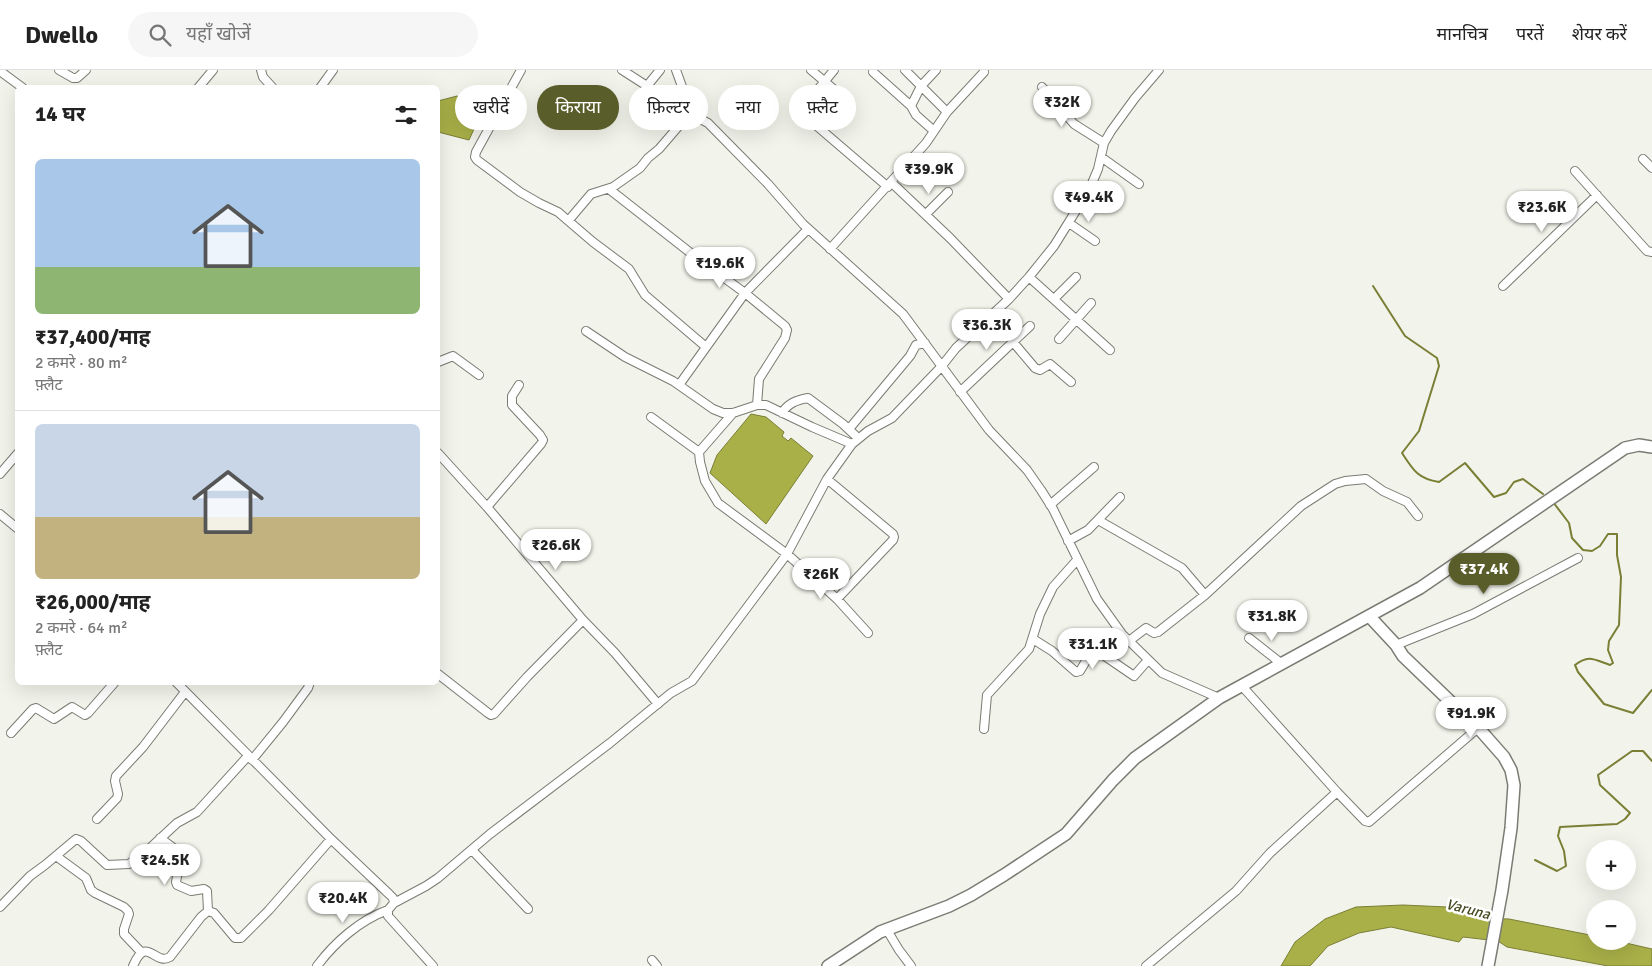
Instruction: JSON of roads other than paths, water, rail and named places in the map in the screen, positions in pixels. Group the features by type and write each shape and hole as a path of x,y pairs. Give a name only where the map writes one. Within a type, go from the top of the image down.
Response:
{"street":[{"path":"59,70 73,78 77,78 86,70"},
{"path":"201,85 214,70"},
{"path":"261,70 263,77 270,85"},
{"path":"322,85 333,70"},
{"path":"521,70 475,157 481,164 520,192 558,212 629,269 645,295 706,347"},
{"path":"622,70 645,85"},
{"path":"648,85 660,70"},
{"path":"676,70 681,85"},
{"path":"811,70 830,85"},
{"path":"834,70 804,106 804,112 818,127 926,214 1009,299"},
{"path":"905,70 947,112"},
{"path":"911,106 921,86 936,70"},
{"path":"317,966 333,947 363,922 371,916 388,910 394,903 426,886 671,693 692,681 787,554 827,479 855,441 879,424 892,418 942,367 956,348 1009,299 1054,246 1090,188 1098,169 1104,143 1111,131 1159,70"},
{"path":"0,71 19,85"},
{"path":"873,72 911,106 916,115 934,131"},
{"path":"830,249 926,143 947,112 984,72"},
{"path":"1042,87 1074,124 1104,143"},
{"path":"708,123 738,152 808,228 903,314 989,430 1026,470 1050,505 1097,599 1122,634 1162,673 1219,698"},
{"path":"569,220 591,194 596,191 609,189 640,168 648,158 659,150 676,130"},
{"path":"1101,157 1139,184"},
{"path":"1643,159 1652,168"},
{"path":"1575,172 1647,251 1652,252"},
{"path":"609,189 785,326 787,330 786,338 759,379 757,405"},
{"path":"926,214 948,192"},
{"path":"1503,286 1597,196"},
{"path":"1069,223 1095,241"},
{"path":"680,385 745,293 808,228"},
{"path":"1029,277 1110,350"},
{"path":"1054,298 1076,277"},
{"path":"1059,339 1091,303"},
{"path":"960,392 1030,326"},
{"path":"586,331 625,357 656,371 680,385 713,409 723,413 733,413 757,405 766,405 812,427 855,441"},
{"path":"1013,342 1035,368 1040,370 1050,364 1071,382"},
{"path":"849,429 910,356 916,345 925,343"},
{"path":"440,361 453,356 479,375"},
{"path":"487,507 543,440 540,434 512,405 512,396 519,386"},
{"path":"782,413 790,403 808,398 849,429 855,441"},
{"path":"733,413 699,452 705,481 718,503 787,554 837,599 868,633"},
{"path":"651,417 699,452"},
{"path":"828,966 873,936 949,906 1004,875 1066,834 1113,780 1135,758 1219,698 1420,588 1625,448 1639,445 1652,439"},
{"path":"1639,445 1652,448"},
{"path":"440,455 658,704"},
{"path":"0,474 15,456"},
{"path":"1050,505 1094,467"},
{"path":"827,479 894,537 837,599"},
{"path":"1129,640 1146,628 1154,633 1158,632 1205,595 1302,506 1334,484 1366,479 1383,491 1407,502 1418,516"},
{"path":"1068,541 1088,530 1120,497"},
{"path":"0,514 15,526"},
{"path":"1098,520 1182,568 1205,595"},
{"path":"1396,645 1473,614 1578,558"},
{"path":"984,728 987,695 1030,649 1040,614 1053,587 1077,560"},
{"path":"1370,617 1396,645 1403,656 1478,728 1504,757 1510,770 1514,785 1512,828 1488,966"},
{"path":"440,676 491,715 494,714 527,677 584,620"},
{"path":"1249,638 1282,664"},
{"path":"1033,640 1052,651 1076,672 1080,670 1090,654 1096,650 1134,676 1148,660"},
{"path":"11,733 36,708 54,719 72,707 84,715 88,713 111,685"},
{"path":"179,685 331,839 393,898 394,903"},
{"path":"0,907 30,876 78,839 107,866 125,865 141,854 177,823 202,807 284,722 308,685"},
{"path":"1241,685 1337,792 1365,821 1369,822 1478,728"},
{"path":"97,820 117,798 115,781 119,772 143,748 185,692"},
{"path":"1146,966 1236,891 1270,854 1337,792"},
{"path":"160,838 181,855 176,885 191,891 204,889 207,891 208,911"},
{"path":"208,911 214,913 236,938 241,938 269,910 331,839"},
{"path":"472,850 528,909"},
{"path":"56,856 86,878 91,890 124,907 128,911 124,934 141,952"},
{"path":"388,910 388,916 432,966"},
{"path":"141,952 148,951 162,959 170,957 201,917 208,911"},
{"path":"887,930 898,950 911,966"},
{"path":"133,966 141,952"}],"waterway":[{"path":"1373,286 1405,336 1437,358 1439,366 1419,431 1402,453 1413,469 1426,479 1439,482 1465,463 1494,497 1506,493 1514,482 1523,479 1543,494"},
{"path":"1553,502 1569,523 1572,538 1583,550 1592,551 1600,546 1608,534 1617,534 1617,555 1621,577 1619,625 1609,641 1608,650 1613,663 1610,665 1592,659 1584,660 1575,665 1578,672 1604,704 1633,713 1652,690"},
{"path":"1535,860 1557,871 1566,866 1564,851 1558,836 1560,827 1617,824 1625,819 1630,813 1600,785 1598,775 1632,751 1643,751 1652,761"}],"water label":[{"name":"Varuna","path":"1468,909"}]}
